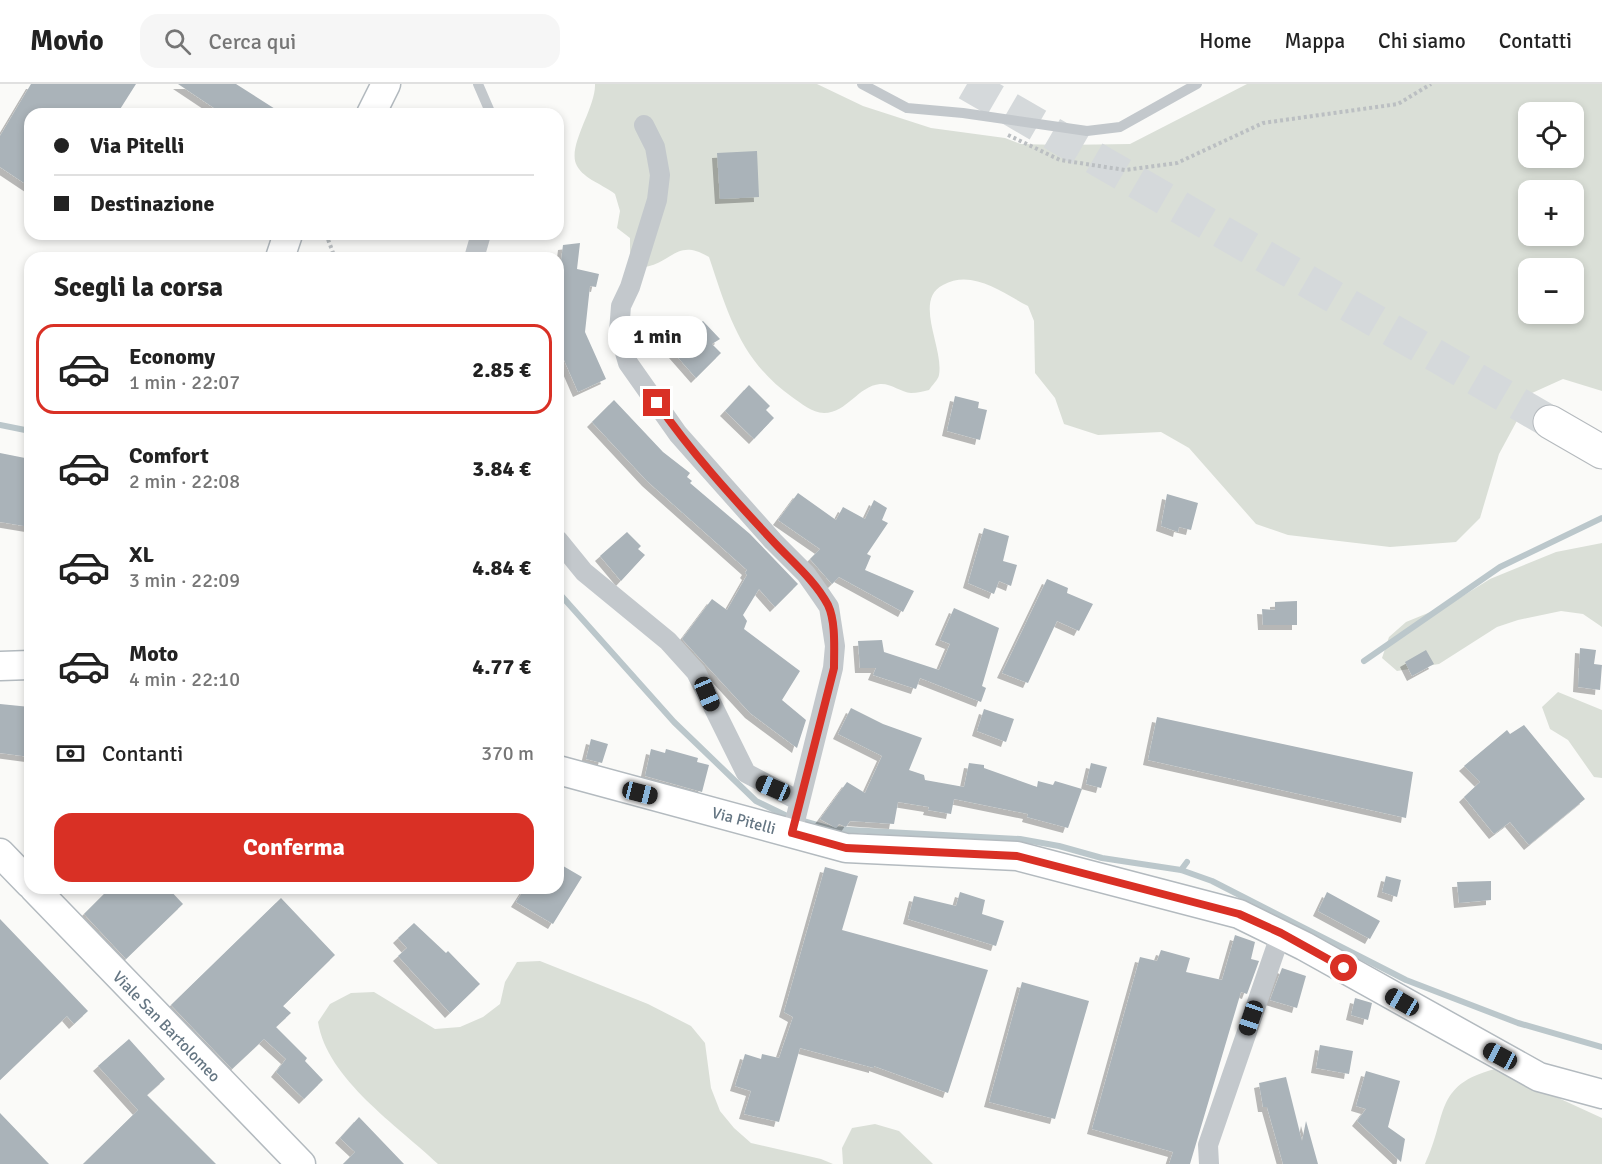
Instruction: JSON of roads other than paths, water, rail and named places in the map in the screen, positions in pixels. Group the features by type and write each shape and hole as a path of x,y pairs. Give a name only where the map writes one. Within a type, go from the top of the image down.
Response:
{"highway":[{"path":"1550,422 1602,452"}],"street":[{"path":"374,108 386,84"},
{"path":"564,547 584,572 668,641 696,672 746,773 795,818 834,668 835,645 829,607 806,574 773,541 678,434 628,363 619,332 621,306 630,287 657,200 660,175 655,147 644,125"},
{"path":"0,666 24,665"},
{"name":"Via Pitelli","path":"564,771 795,818 846,848 1017,856 1239,914 1281,933 1539,1077 1602,1094"},
{"path":"0,853 24,878"},
{"name":"Viale San Bartolomeo","path":"40,894 301,1164"},
{"path":"1209,1164 1208,1145 1281,933"}],"lane":[{"path":"478,84 488,108"},
{"path":"862,84 907,108 963,113 1087,131 1120,127 1197,84"}],"waterway":[{"path":"0,425 24,430"},
{"path":"1364,661 1500,567 1602,518"},
{"path":"564,599 674,722 756,801 789,817 831,829 1020,839 1059,846 1102,858 1181,870 1212,881 1406,980 1518,1023 1602,1047"},
{"path":"1181,870 1187,862"}],"tunnel":[{"path":"967,84 1550,422"}]}
